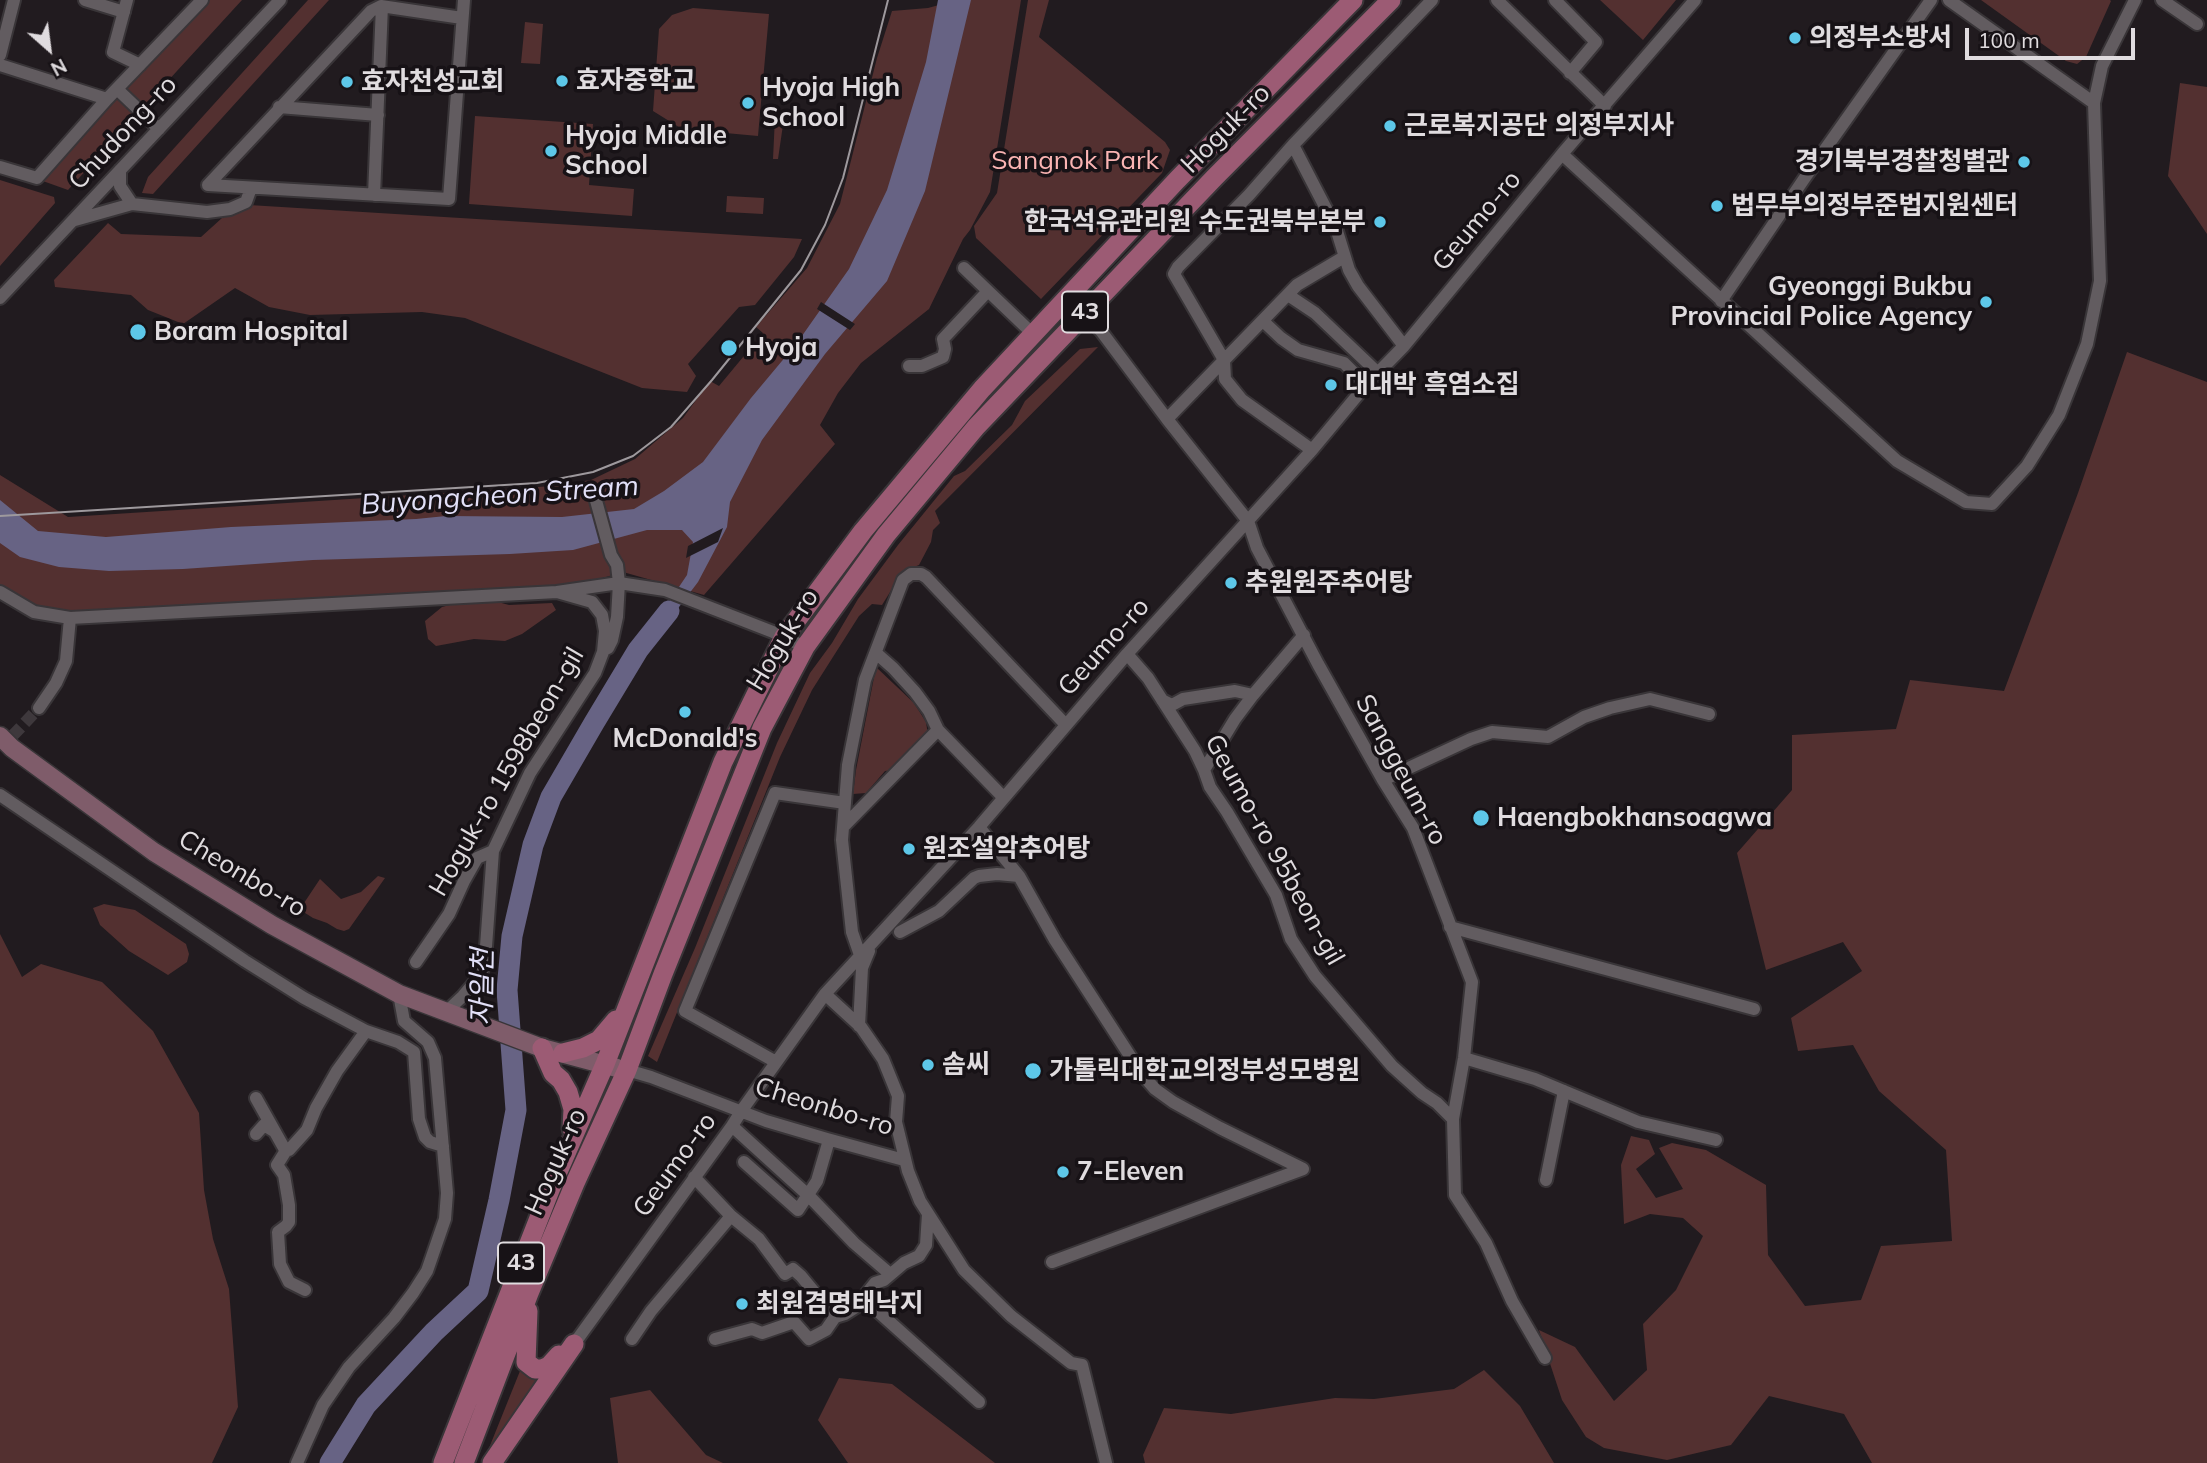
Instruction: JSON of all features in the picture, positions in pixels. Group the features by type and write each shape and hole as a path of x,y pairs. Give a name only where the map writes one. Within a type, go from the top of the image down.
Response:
{"main road":[{"name":"Hoguk-ro","path":"443,1463 723,762 784,636 863,531 982,389 1177,180 1353,0"},
{"name":"Hoguk-ro","path":"464,1463 528,1293 626,1070 762,728 805,647 886,535 976,427 1215,177 1391,0"},
{"path":"760,685 769,687 771,693 762,712 762,728"},
{"name":"Cheonbo-ro","path":"0,736 12,748 154,852 272,925 399,994 542,1048 626,1070"},
{"path":"562,1054 599,1040 629,1002"},
{"path":"542,1048 553,1073 568,1092 573,1109 568,1150"},
{"path":"528,1293 525,1360 528,1365 535,1369 546,1368 574,1344"},
{"path":"492,1463 574,1344"}],"street":[{"path":"0,55 14,0"},
{"path":"85,0 125,6 113,52 140,65"},
{"path":"0,167 37,178 107,99 202,0"},
{"name":"Chudong-ro","path":"0,298 280,0"},
{"path":"462,18 382,6 371,10 208,185 449,199 464,0"},
{"path":"1312,450 1242,400 1225,379 1224,360 1174,274 1432,0"},
{"path":"1555,0 1596,42 1570,73"},
{"name":"Geumo-ro","path":"574,1344 825,994 979,827 1057,737 1065,724 1312,450 1377,372 1404,346 1562,154 1695,0"},
{"path":"1721,301 1931,0"},
{"path":"1949,0 2094,103"},
{"path":"1562,154 1896,461 1966,502 1992,504 2027,466 2059,415 2087,344 2100,281 2094,103 2102,66 2134,0"},
{"path":"2162,0 2197,24"},
{"path":"1504,2 1570,73 1605,106"},
{"path":"374,195 382,6"},
{"path":"0,65 107,99"},
{"path":"117,89 159,129"},
{"path":"279,107 378,116"},
{"path":"1293,145 1336,228 1344,257 1358,286 1404,346"},
{"path":"120,170 120,186 132,204"},
{"path":"71,222 132,204 207,212 229,209 246,202 251,188"},
{"path":"1167,419 1264,322 1287,295 1308,278 1344,257"},
{"path":"964,268 1033,334"},
{"path":"909,366 922,366 943,357 946,349 943,340 988,291"},
{"path":"1287,295 1315,313 1377,372"},
{"name":"Sanggeum-ro","path":"1068,297 1101,331 1248,521 1256,548 1383,780 1413,828 1472,982 1464,1058 1452,1119 1455,1195 1486,1243 1512,1301 1545,1358"},
{"path":"1264,322 1298,350 1345,363 1366,385"},
{"path":"595,496 611,555 617,565 619,583 617,617 612,640 595,673"},
{"path":"860,955 850,921 842,840 850,753 865,680 903,580 911,574 921,574 1065,724"},
{"path":"0,592 34,612 71,618 557,592 619,583 665,590 692,599 805,647"},
{"name":"Hoguk-ro 1598beon-gil","path":"416,962 449,915 477,858 493,851 530,773 595,673 603,652 605,631 602,615 592,602 557,592"},
{"path":"39,708 56,683 66,661 71,618"},
{"path":"1204,770 1235,719 1304,635"},
{"path":"876,653 915,692 929,711 938,730 1004,798"},
{"name":"Geumo-ro 95beon-gil","path":"1127,654 1148,678 1204,770 1210,787 1276,895 1291,939 1315,976 1392,1066 1452,1119"},
{"path":"1162,700 1172,705 1184,699 1235,691 1253,695"},
{"path":"1383,780 1492,732 1548,737 1584,717 1650,699 1709,714"},
{"path":"843,827 938,730"},
{"path":"776,1062 685,1011 775,793 845,803"},
{"path":"0,795 304,998 366,1031 398,1042 414,1052 419,1119 425,1137 430,1142 443,1146"},
{"path":"979,827 1020,876 1055,940 1141,1073 1155,1090 1220,1128 1303,1169 1052,1262"},
{"path":"446,1012 481,975 485,960 493,851"},
{"path":"900,932 939,911 974,878 997,874 1020,876"},
{"path":"1450,927 1754,1009"},
{"path":"859,1026 862,968 873,942"},
{"path":"297,1463 323,1405 349,1367 413,1293 427,1271 445,1219 447,1193 435,1058 428,1042 404,1021 399,994"},
{"path":"825,994 859,1026 883,1059 898,1096 896,1122 904,1160"},
{"path":"305,1290 289,1282 280,1264 278,1232 289,1222 289,1205 285,1175 277,1165 287,1149 294,1146 307,1130 337,1071 366,1031"},
{"path":"1464,1058 1535,1079 1638,1122 1716,1140"},
{"name":"Cheonbo-ro","path":"626,1070 651,1076 766,1121 904,1160 920,1201 964,1270 1011,1316 1070,1363 1082,1364 1106,1463"},
{"path":"1546,1180 1564,1091"},
{"path":"256,1098 287,1149"},
{"path":"257,1134 264,1125 274,1131"},
{"path":"732,1126 890,1273"},
{"path":"744,1162 799,1210 817,1181 829,1140"},
{"path":"694,1177 731,1216 759,1239 785,1274 793,1269 802,1276 835,1317"},
{"path":"715,1339 752,1329 762,1333 794,1322 809,1339 827,1330 835,1317 856,1307 875,1283 884,1280 904,1263 919,1256 926,1245 928,1214"},
{"path":"632,1339 651,1311 731,1216"},
{"path":"863,1298 979,1402"}],"green space":[{"path":"208,0 242,0 68,190 40,180"},
{"path":"308,0 329,0 153,194 142,193 148,177"},
{"path":"957,0 1021,0 990,192 963,239 929,309 861,363 838,393 820,425 835,444 704,595 623,572 582,584 552,588 52,613 0,591 0,475 68,517 553,486 591,480 635,459 683,418 710,381 719,386 763,333 756,327 807,268 840,204 877,58 892,11 928,8"},
{"name":"Sangnok Park","path":"1028,0 1049,0 1039,37 1165,142 1170,150 1162,173 1041,299 976,238 974,226 997,193"},
{"path":"1600,0 1676,0 1643,40"},
{"path":"1981,0 2111,1 2086,57 2077,64 2066,61"},
{"path":"693,8 769,14 758,136 682,129 653,111 659,29 672,15"},
{"path":"525,22 543,24 540,64 521,63"},
{"path":"2180,83 2207,87 2207,234 2168,176"},
{"path":"475,116 593,124 589,185 634,189 632,216 469,204"},
{"path":"775,117 784,118 778,159 773,159"},
{"path":"0,180 54,197 55,203 0,266"},
{"path":"727,196 764,198 763,214 726,212"},
{"path":"249,205 802,239 794,257 755,305 739,307 688,364 696,376 687,392 642,388 465,318 422,312 310,315 269,307 235,288 183,324 148,310 131,295 55,287 54,280 108,223 121,234 201,237 222,218"},
{"path":"1098,347 935,511 940,523 933,530 931,542 919,565 909,569 897,581 882,605 872,604 859,616 812,690 780,757 657,1062 648,1056 695,948 777,743 810,673 832,643 858,599 954,476 965,471 1012,425 1025,401 1080,349"},
{"path":"2127,352 2207,382 2207,1463 1872,1463 1844,1414 1769,1396 1731,1445 1667,1460 1604,1448 1586,1437 1562,1400 1539,1330 1575,1347 1614,1401 1647,1370 1643,1324 1676,1290 1703,1236 1683,1218 1650,1214 1624,1224 1621,1165 1631,1136 1649,1140 1655,1154 1636,1169 1656,1198 1683,1189 1659,1148 1672,1143 1706,1150 1766,1185 1768,1255 1805,1306 1861,1300 1881,1246 1952,1241 1946,1150 1879,1091 1853,1045 1798,1051 1791,1018 1862,971 1843,942 1766,970 1737,853 1792,790 1792,735 1896,729 1910,680 2004,691"},
{"path":"494,601 509,605 552,603 556,610 522,634 505,641 474,639 436,646 428,639 425,621 442,607 457,603"},
{"path":"876,667 914,703 926,722 928,735 895,770 885,771 866,793 853,794 856,770"},
{"path":"378,876 385,878 349,929 337,929 302,911 304,903 320,879 341,899 361,892"},
{"path":"104,904 135,910 186,944 189,954 187,962 168,975 129,951 100,925 93,908"},
{"path":"0,934 22,977 41,964 102,982 153,1031 199,1113 204,1190 213,1239 229,1289 238,1407 212,1463 0,1463"},
{"path":"522,1366 546,1375 483,1463"},
{"path":"1484,1370 1520,1406 1554,1463 1145,1463 1143,1455 1164,1408 1231,1414 1335,1398 1374,1399 1454,1389"},
{"path":"839,1378 892,1384 995,1463 848,1463 818,1420"},
{"path":"650,1390 706,1455 723,1463 618,1463 610,1398"}],"shaded area":[{"path":"938,0 971,0 925,191 887,281 825,354 762,440 730,502 727,527 698,582 657,636 650,630 687,575 693,542 682,530 647,530 573,550 109,571 59,567 20,557 0,543 0,500 38,531 106,537 231,527 446,516 562,517 634,509 703,462 797,343 849,269 887,190 926,62"}],"pier":[{"path":"821,302 855,324 850,330 817,309"},
{"path":"723,528 718,542 686,558 688,546"}],"waterway":[{"name":"자일천","path":"330,1463 366,1405 434,1332 478,1291 516,1110 507,990 512,936 533,845 551,797 594,723 638,650 669,611"}],"tunnel":[{"path":"0,749 39,708"}],"tram line":[{"path":"0,516 537,483 593,472 633,456 671,427 801,270 825,225 843,178 888,0"}],"place":[{"name":"의정부소방서","path":"1795,38"},
{"name":"효자중학교","path":"562,81"},
{"name":"효자천성교회","path":"347,82"},
{"name":"Hyoja High School","path":"748,103"},
{"name":"근로복지공단 의정부지사","path":"1390,126"},
{"name":"Hyoja Middle School","path":"551,151"},
{"name":"경기북부경찰청별관","path":"2024,162"},
{"name":"법무부의정부준법지원센터","path":"1717,206"},
{"name":"한국석유관리원 수도권북부본부","path":"1380,222"},
{"name":"Gyeonggi Bukbu Provincial Police Agency","path":"1986,302"},
{"name":"Boram Hospital","path":"138,332"},
{"name":"Hyoja","path":"729,348"},
{"name":"대대박 흑염소집","path":"1331,385"},
{"name":"추원원주추어탕","path":"1231,583"},
{"name":"McDonald's","path":"685,712"},
{"name":"Haengbokhansoagwa","path":"1481,818"},
{"name":"원조설악추어탕","path":"909,849"},
{"name":"솜씨","path":"928,1065"},
{"name":"가톨릭대학교의정부성모병원","path":"1033,1071"},
{"name":"7-Eleven","path":"1063,1172"},
{"name":"최원겸명태낙지","path":"742,1304"}],"water label":[{"name":"Buyongcheon Stream","path":"500,496"}]}
